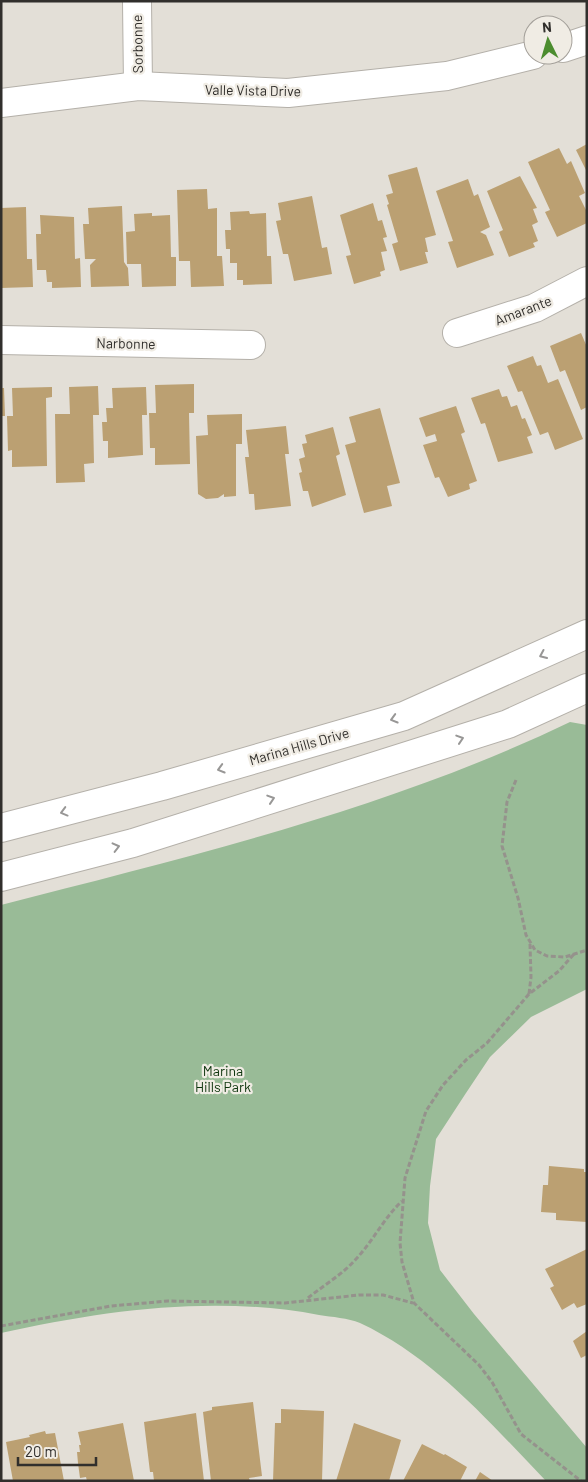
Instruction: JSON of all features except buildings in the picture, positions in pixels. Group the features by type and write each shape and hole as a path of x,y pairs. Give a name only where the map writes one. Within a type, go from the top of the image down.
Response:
{"street":[{"name":"Sorbonne","path":"137,1 138,86"},
{"path":"573,45 587,40"},
{"name":"Valle Vista Drive","path":"1,103 138,86 288,93 447,76 523,57"},
{"name":"Amarante","path":"457,333 535,308 587,281"},
{"name":"Narbonne","path":"1,340 251,345"},
{"name":"Marina Hills Drive","path":"1,828 162,786 404,716 587,634"},
{"path":"1,877 133,843 508,724 587,688"}],"path":[{"path":"516,780 507,802 502,846 530,941 535,950 546,956 565,957 587,950"},
{"path":"529,994 532,977 530,941"},
{"path":"414,1303 402,1262 400,1243 402,1201 413,1147 426,1111 443,1085 466,1060 487,1043 529,994 559,971 575,954"},
{"path":"307,1299 355,1260 379,1232 390,1213 402,1201"},
{"path":"1,1326 111,1306 168,1301 285,1303 307,1299 383,1295 414,1303 479,1365 492,1382 521,1434 581,1481"}],"green space":[{"name":"Marina Hills Park","path":"570,722 587,725 587,989 531,1017 490,1057 436,1139 430,1186 428,1223 440,1270 474,1314 587,1448 587,1481 546,1481 460,1393 437,1373 387,1337 350,1320 280,1309 200,1306 119,1312 1,1333 1,905 219,848 362,805 502,753"}]}
